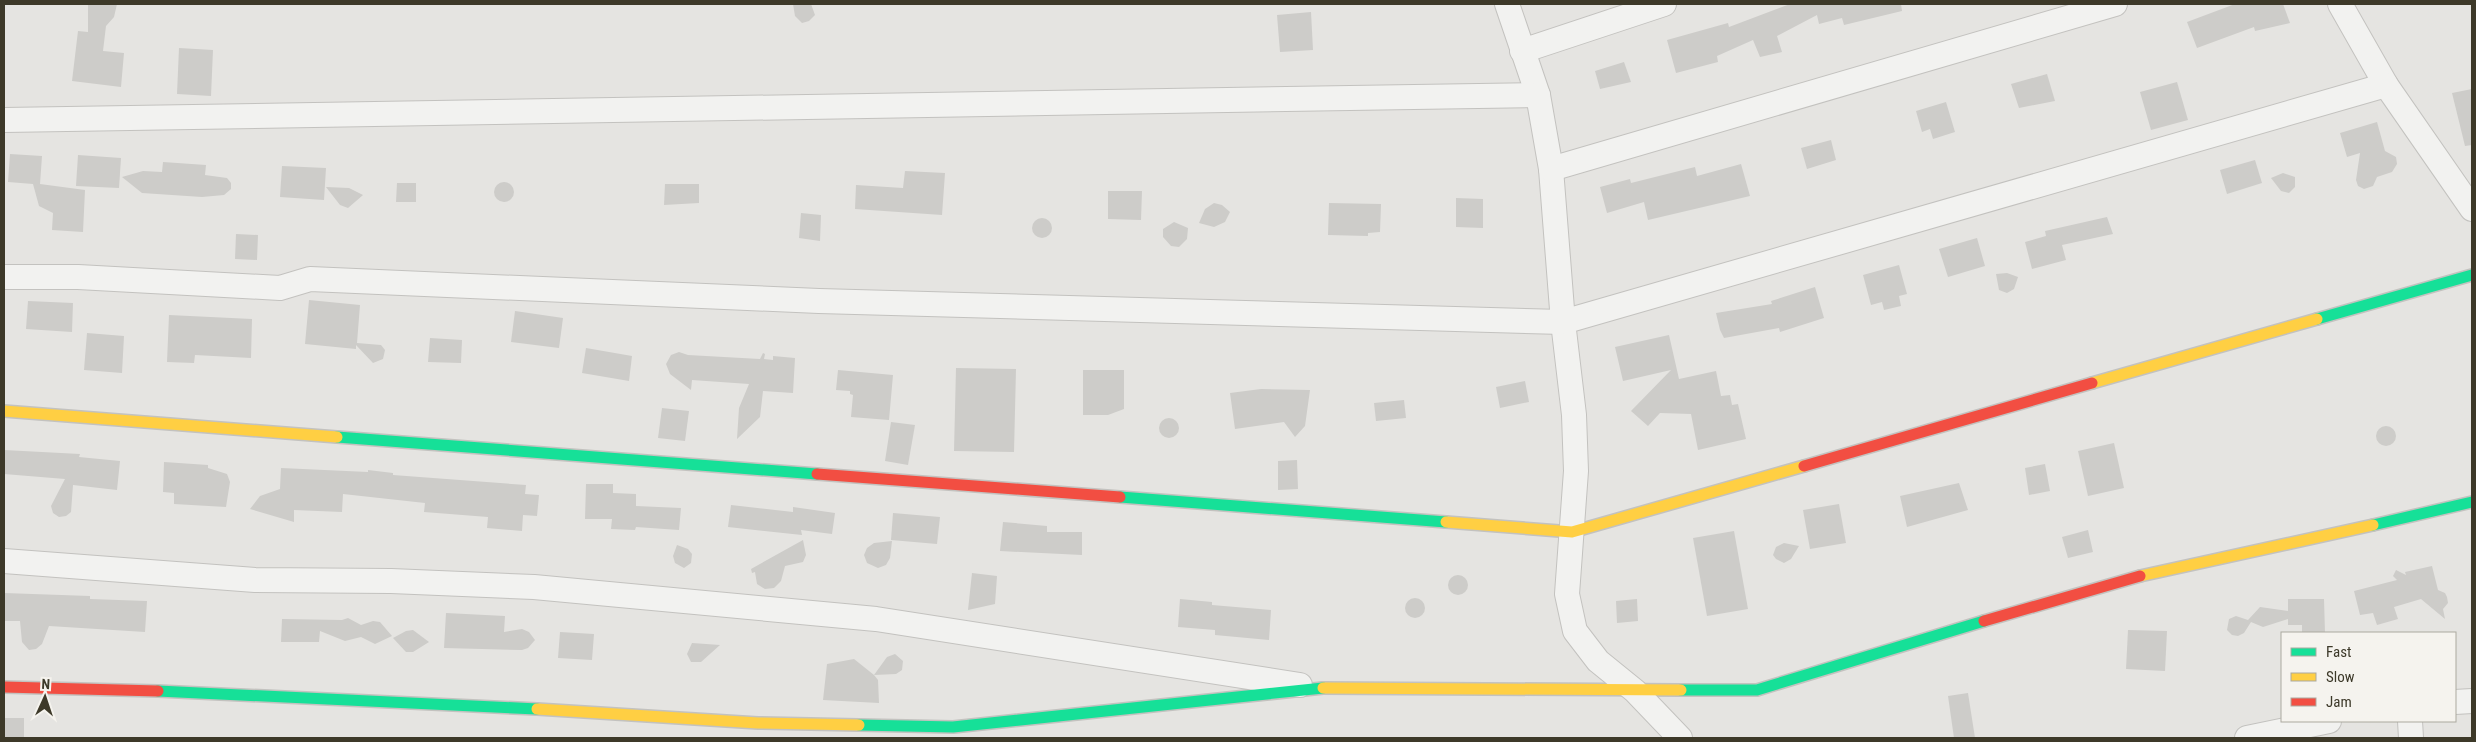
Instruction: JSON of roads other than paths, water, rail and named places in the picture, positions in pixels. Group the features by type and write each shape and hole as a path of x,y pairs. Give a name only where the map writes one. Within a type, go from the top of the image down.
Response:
{"street":[{"path":"1507,4 1538,95 1551,169 1563,322 1574,415 1576,472 1567,594 1574,631 1598,661 1635,691 1680,738"},
{"path":"1522,51 1664,4"},
{"path":"1551,169 2115,4"},
{"path":"2340,4 2386,85 2472,209"},
{"path":"4,278 78,277 280,288 310,279 819,301 1563,322 2386,85"},
{"path":"4,120 1538,95"},
{"path":"4,411 1572,532 2472,274"},
{"path":"4,687 178,691 567,710 758,722 953,727 1323,688 1635,691 1758,690 1892,646 2160,570 2423,515 2472,502"},
{"path":"4,561 255,580 391,581 534,587 866,618 1323,688"},
{"path":"2456,702 2472,701"},
{"path":"2247,738 2324,722"},
{"path":"2410,722 2411,738"}]}
